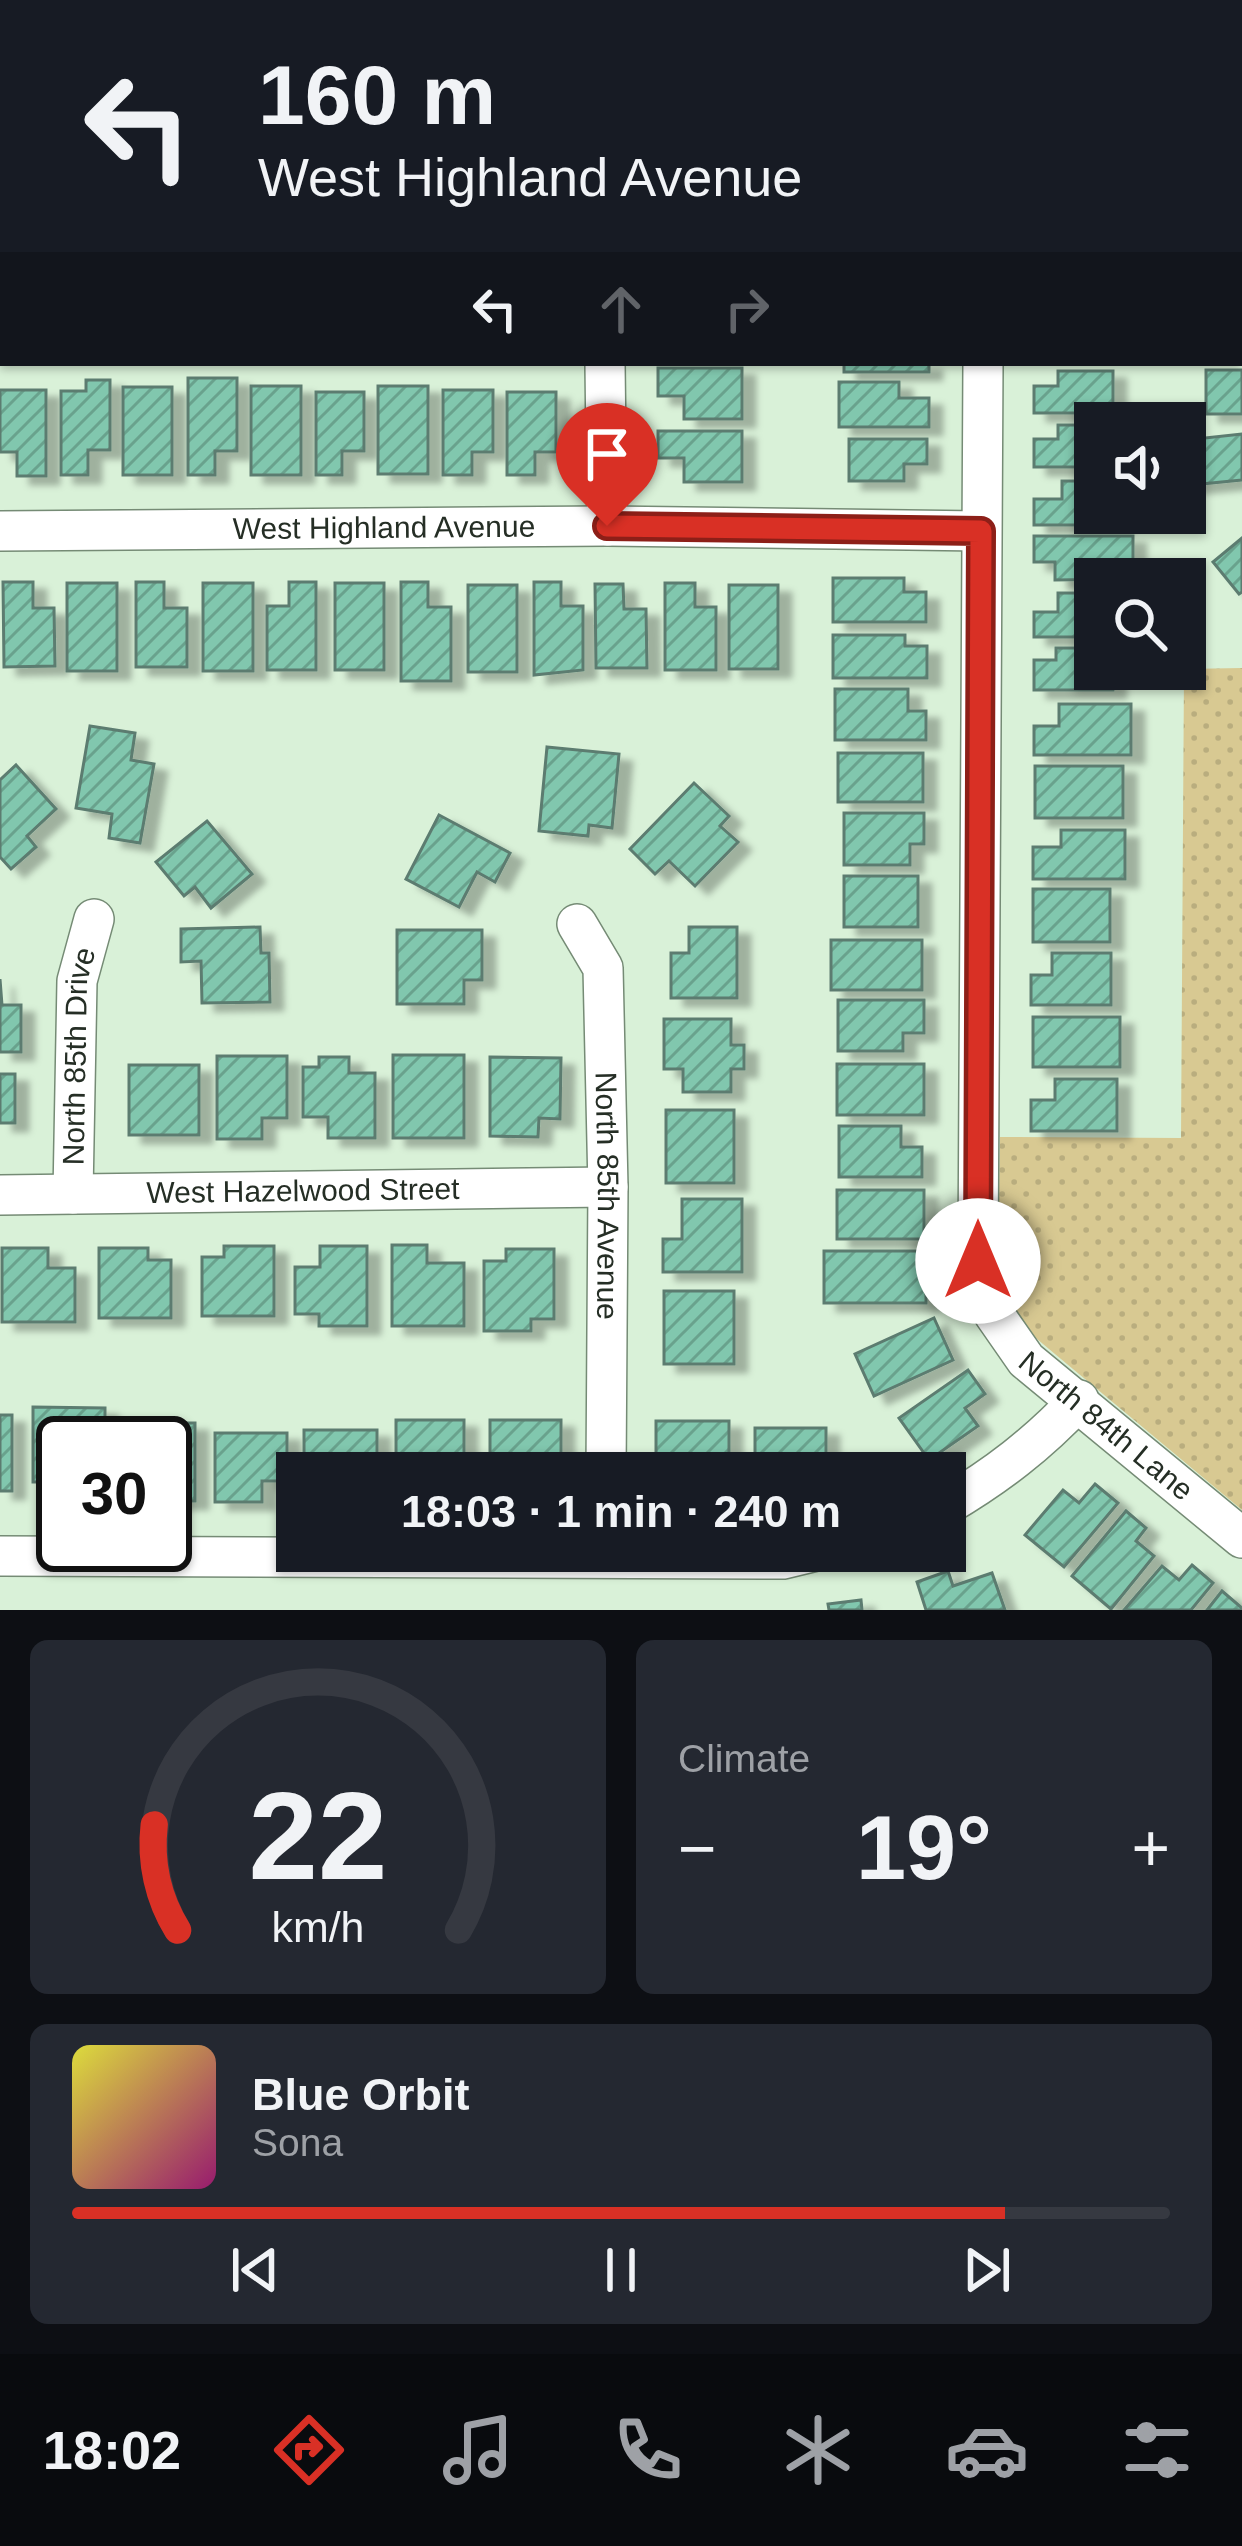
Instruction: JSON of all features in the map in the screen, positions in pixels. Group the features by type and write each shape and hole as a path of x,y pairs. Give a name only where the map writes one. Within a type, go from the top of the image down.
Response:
{"street":[{"path":"605,366 607,526"},
{"name":"North 84th Lane","path":"982,366 978,1261 994,1314 1026,1360 1242,1538"},
{"name":"West Highland Avenue","path":"0,531 607,526 981,531"},
{"name":"North 85th Drive","path":"73,1194 77,981 94,919"},
{"name":"North 85th Avenue","path":"578,924 603,968 606,1452"},
{"name":"West Hazelwood Street","path":"0,1195 608,1187"},
{"path":"966,1494 1028,1450 1078,1400"},
{"path":"0,1556 276,1555"}],"shaded area":[{"path":"1242,668 1242,1510 1025,1329 1007,1283 999,1211 1000,1137 1181,1138 1184,690 1206,690 1206,669"}],"building":[{"path":"844,366 929,366 929,372 844,372"},
{"path":"658,368 742,368 742,419 684,419 684,396 658,396"},
{"path":"1206,370 1242,370 1242,414 1206,414"},
{"path":"1058,371 1113,371 1113,402 1074,402 1074,413 1034,413 1034,386 1058,386"},
{"path":"188,378 237,378 237,451 215,451 215,475 188,475"},
{"path":"86,380 110,380 110,450 88,450 88,475 61,475 61,391 86,391"},
{"path":"839,382 899,382 899,398 929,398 929,427 839,427"},
{"path":"251,386 301,386 301,475 251,475"},
{"path":"378,386 428,386 428,474 378,474"},
{"path":"123,387 172,387 172,475 123,475"},
{"path":"0,390 46,390 46,476 17,476 17,452 0,452"},
{"path":"443,390 493,390 493,452 472,452 472,475 443,475"},
{"path":"316,392 364,392 364,451 342,451 342,475 316,475"},
{"path":"507,392 556,392 556,452 535,452 535,475 507,475"},
{"path":"1058,425 1074,425 1074,467 1034,467 1034,439 1058,439"},
{"path":"658,431 742,431 742,482 684,482 684,458 658,458"},
{"path":"1242,434 1242,480 1206,484 1206,438"},
{"path":"849,439 927,439 927,464 904,464 904,481 849,481"},
{"path":"1062,481 1074,481 1074,525 1034,525 1034,499 1062,499"},
{"path":"1034,536 1133,536 1133,558 1074,558 1074,580 1055,580 1055,562 1034,562"},
{"path":"1242,538 1242,592 1239,594 1213,562"},
{"path":"833,578 904,578 904,592 926,592 926,622 833,622"},
{"path":"3,582 33,582 33,608 54,608 55,666 4,667"},
{"path":"136,582 164,582 164,608 187,608 187,667 136,667"},
{"path":"289,582 316,582 316,670 267,670 267,606 289,606"},
{"path":"401,582 428,582 428,607 451,607 451,681 401,681"},
{"path":"534,582 561,582 561,606 583,606 583,670 534,675"},
{"path":"67,583 117,583 117,671 67,671"},
{"path":"203,583 253,583 253,671 203,671"},
{"path":"335,583 384,583 384,670 335,670"},
{"path":"665,583 695,583 695,607 716,607 716,670 665,670"},
{"path":"595,584 623,584 624,609 646,609 647,668 596,668"},
{"path":"468,585 517,585 517,672 468,672"},
{"path":"729,585 778,585 778,669 729,669"},
{"path":"1058,593 1074,593 1074,637 1034,637 1034,612 1058,612"},
{"path":"833,635 905,635 905,646 927,646 927,678 833,678"},
{"path":"1056,648 1074,648 1074,690 1034,690 1034,660 1056,660"},
{"path":"835,689 908,689 908,711 926,711 926,740 835,740"},
{"path":"1059,704 1131,704 1131,755 1034,755 1034,726 1059,726"},
{"path":"90,726 135,733 131,760 154,764 140,843 109,838 112,814 76,808"},
{"path":"547,747 619,754 612,828 589,825 588,836 539,831"},
{"path":"838,753 923,753 923,802 838,802"},
{"path":"16,765 56,809 27,836 36,847 11,869 0,857 0,780"},
{"path":"1035,766 1123,766 1123,818 1035,818"},
{"path":"694,783 729,816 720,826 738,842 695,886 669,861 655,874 630,849"},
{"path":"844,813 924,813 924,844 910,844 910,865 844,865"},
{"path":"439,815 510,853 495,882 477,872 459,907 406,879"},
{"path":"207,821 252,874 211,908 195,887 184,896 156,862"},
{"path":"1061,830 1125,830 1125,879 1033,879 1033,847 1061,847"},
{"path":"844,876 918,876 918,927 844,927"},
{"path":"1033,889 1110,889 1110,942 1033,942"},
{"path":"260,927 261,953 269,953 270,1002 202,1003 201,961 181,962 181,929"},
{"path":"689,927 737,927 737,998 671,998 671,953 689,953"},
{"path":"397,930 482,930 482,980 464,980 464,1004 397,1004"},
{"path":"831,940 922,940 922,990 831,990"},
{"path":"1052,953 1111,953 1111,1005 1031,1005 1031,975 1052,975"},
{"path":"0,979 2,1005 21,1005 21,1052 0,1052"},
{"path":"838,1000 924,1000 924,1033 903,1033 903,1051 838,1051"},
{"path":"1033,1017 1120,1017 1120,1067 1033,1067"},
{"path":"664,1019 731,1019 731,1045 744,1045 744,1069 731,1069 731,1092 683,1092 683,1069 664,1069"},
{"path":"393,1055 464,1055 464,1138 393,1138"},
{"path":"217,1056 287,1056 287,1118 262,1118 262,1139 217,1139"},
{"path":"319,1057 349,1057 349,1073 375,1073 375,1138 328,1138 328,1117 303,1117 303,1067 319,1067"},
{"path":"490,1057 561,1058 560,1119 539,1118 538,1137 490,1136"},
{"path":"837,1064 924,1064 924,1115 837,1115"},
{"path":"129,1065 199,1065 199,1135 129,1135"},
{"path":"0,1074 15,1074 15,1123 0,1123"},
{"path":"1055,1079 1117,1079 1117,1131 1031,1131 1031,1100 1055,1100"},
{"path":"666,1110 734,1110 734,1183 666,1183"},
{"path":"839,1126 901,1126 901,1147 922,1147 922,1177 839,1177"},
{"path":"837,1190 924,1190 924,1239 837,1239"},
{"path":"682,1199 742,1199 742,1272 663,1272 663,1239 682,1239"},
{"path":"392,1245 427,1245 427,1263 464,1263 464,1326 392,1326"},
{"path":"224,1246 274,1246 274,1316 202,1316 202,1257 224,1257"},
{"path":"320,1246 367,1246 367,1326 319,1326 319,1314 295,1314 295,1267 320,1267"},
{"path":"2,1248 48,1248 48,1268 75,1268 75,1322 2,1322"},
{"path":"99,1248 148,1248 148,1260 171,1260 171,1318 99,1318"},
{"path":"506,1249 554,1249 554,1319 531,1319 531,1331 484,1331 484,1261 506,1261"},
{"path":"824,1251 926,1251 926,1303 824,1303"},
{"path":"664,1291 734,1291 734,1364 664,1364"},
{"path":"934,1318 953,1360 874,1396 855,1354"},
{"path":"968,1370 985,1394 965,1408 978,1426 941,1452 923,1452 899,1418"},
{"path":"33,1407 105,1408 105,1416 36,1416 33,1482"},
{"path":"0,1415 12,1415 12,1491 0,1491"},
{"path":"396,1420 464,1420 464,1452 396,1452"},
{"path":"490,1420 561,1420 561,1452 490,1452"},
{"path":"656,1421 729,1421 729,1452 656,1452"},
{"path":"192,1423 195,1423 192,1501"},
{"path":"755,1428 826,1428 826,1452 755,1452"},
{"path":"304,1430 377,1430 377,1452 304,1452"},
{"path":"215,1433 287,1433 287,1452 276,1452 276,1481 262,1481 262,1502 215,1502"},
{"path":"1095,1484 1118,1503 1064,1567 1025,1535 1063,1490 1079,1503"},
{"path":"1126,1511 1146,1528 1136,1541 1154,1556 1111,1609 1072,1576"},
{"path":"1192,1565 1213,1583 1191,1610 1124,1610 1162,1566 1179,1580"},
{"path":"948,1572 953,1586 992,1573 1005,1610 926,1610 917,1582"},
{"path":"1222,1591 1242,1608 1242,1610 1207,1610"},
{"path":"861,1600 862,1610 829,1610 828,1604"}],"route":[{"path":"607,526 981,531 978,1261"}]}
